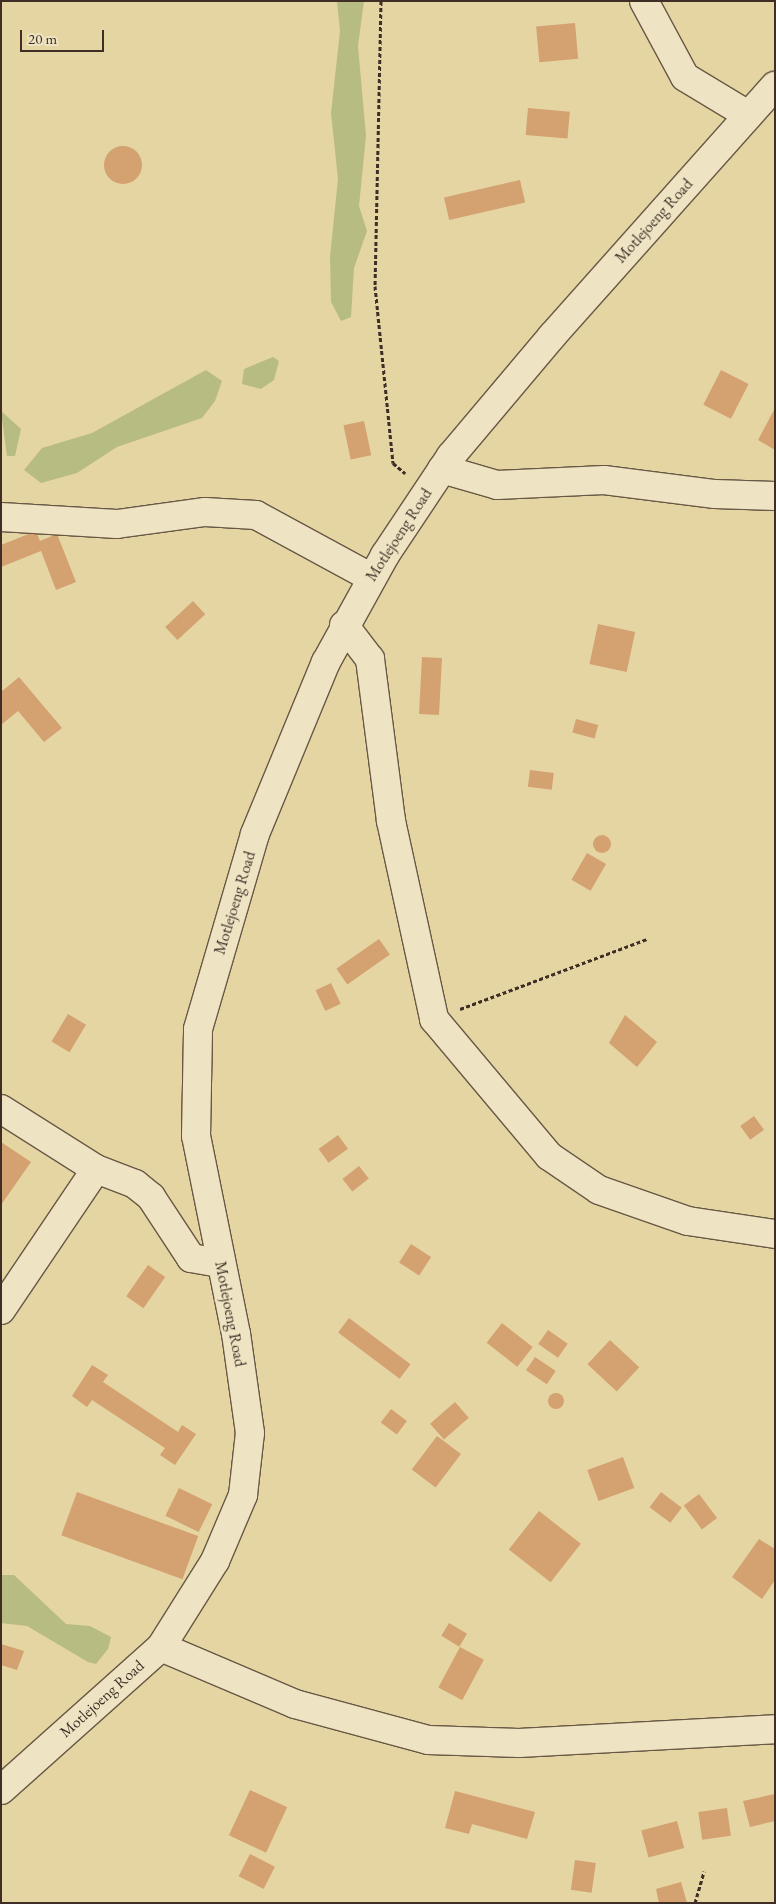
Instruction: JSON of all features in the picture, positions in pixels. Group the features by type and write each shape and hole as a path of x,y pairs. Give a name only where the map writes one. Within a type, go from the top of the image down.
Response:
{"street":[{"path":"644,1 684,77 748,115"},
{"name":"Motlejoeng Road","path":"1,1790 161,1647 215,1562 243,1495 250,1433 196,1136 198,1029 256,834 344,625 434,480 552,336 748,115 772,94"},
{"path":"434,480 497,485 604,480 715,494 775,496"},
{"path":"1,517 117,524 205,512 256,515 372,578"},
{"path":"344,625 370,660 391,821 434,1018 549,1156 600,1190 688,1221 775,1234"},
{"path":"1,1110 96,1169 135,1184 151,1197 191,1258 220,1263"},
{"path":"1,1310 96,1169"},
{"path":"161,1647 295,1704 428,1740 519,1743 775,1729"}],"path":[{"path":"381,1 375,286 394,463 434,480"},
{"path":"434,1018 647,939"},
{"path":"694,1903 704,1871"}],"green space":[{"path":"337,1 364,1 358,46 366,136 359,206 367,231 354,268 351,317 341,321 331,302 330,257 338,179 331,113 340,31"},
{"path":"273,357 279,361 274,380 261,389 242,384 244,369"},
{"path":"206,370 222,381 215,401 202,418 117,447 77,473 41,483 24,470 42,448 92,433"},
{"path":"1,411 21,429 15,456 7,456"},
{"path":"1,1575 14,1575 66,1624 90,1626 111,1637 108,1649 96,1664 88,1662 27,1626 1,1623"}],"building":[{"path":"575,23 578,59 539,62 536,26"},
{"path":"528,108 570,112 567,139 526,135"},
{"path":"123,146 137,151 142,165 137,179 123,184 109,179 104,165 109,151"},
{"path":"520,180 525,202 449,220 444,198"},
{"path":"721,370 749,384 731,419 703,405"},
{"path":"775,408 775,450 758,440"},
{"path":"364,421 371,455 351,460 343,425"},
{"path":"36,531 40,541 57,534 76,582 56,590 41,551 1,567 1,545"},
{"path":"193,601 205,614 177,640 165,627"},
{"path":"598,624 635,632 627,672 589,664"},
{"path":"422,657 442,658 439,715 419,714"},
{"path":"19,677 62,728 44,742 18,711 1,725 1,692"},
{"path":"576,719 598,725 595,738 572,733"},
{"path":"530,770 554,773 552,790 528,787"},
{"path":"602,835 608,838 611,844 608,850 602,853 596,850 593,844 596,838"},
{"path":"587,853 606,864 591,891 572,880"},
{"path":"379,939 390,955 347,984 336,969"},
{"path":"331,983 341,1004 325,1011 316,990"},
{"path":"68,1014 86,1025 70,1052 52,1041"},
{"path":"625,1015 657,1042 637,1067 609,1043"},
{"path":"754,1116 764,1130 750,1140 740,1126"},
{"path":"338,1135 348,1149 329,1163 319,1149"},
{"path":"1,1142 31,1162 1,1205"},
{"path":"359,1166 369,1179 352,1192 342,1179"},
{"path":"411,1244 431,1257 419,1276 399,1262"},
{"path":"148,1265 165,1277 143,1308 126,1296"},
{"path":"349,1318 410,1364 400,1379 338,1332"},
{"path":"502,1323 533,1347 517,1367 487,1343"},
{"path":"548,1330 568,1344 558,1358 538,1344"},
{"path":"610,1340 639,1367 617,1391 587,1364"},
{"path":"535,1357 556,1371 547,1384 526,1370"},
{"path":"92,1365 108,1375 103,1382 178,1432 182,1425 196,1434 175,1465 160,1455 165,1448 92,1400 87,1407 72,1396"},
{"path":"553,1393 559,1393 564,1398 562,1407 553,1409 548,1404 548,1398"},
{"path":"455,1402 469,1418 444,1439 430,1424"},
{"path":"391,1409 407,1421 397,1435 381,1423"},
{"path":"437,1436 461,1454 436,1488 412,1470"},
{"path":"623,1457 634,1488 599,1501 587,1470"},
{"path":"179,1488 212,1504 199,1532 165,1516"},
{"path":"77,1492 198,1536 182,1579 61,1535"},
{"path":"661,1492 682,1508 670,1523 650,1507"},
{"path":"699,1494 717,1518 702,1529 684,1505"},
{"path":"539,1511 581,1544 551,1582 509,1550"},
{"path":"759,1539 775,1549 775,1580 762,1599 732,1577"},
{"path":"449,1623 467,1634 459,1647 441,1636"},
{"path":"1,1644 24,1651 17,1670 1,1665"},
{"path":"460,1647 484,1660 462,1700 438,1688"},
{"path":"250,1790 287,1807 266,1853 229,1835"},
{"path":"455,1791 535,1812 527,1839 472,1824 469,1834 445,1828"},
{"path":"775,1794 775,1821 750,1827 743,1801"},
{"path":"727,1808 731,1836 702,1840 698,1812"},
{"path":"677,1821 684,1848 649,1858 641,1831"},
{"path":"250,1854 275,1867 264,1889 239,1876"},
{"path":"575,1860 596,1863 592,1893 571,1890"},
{"path":"681,1882 687,1903 659,1903 656,1889"}]}
